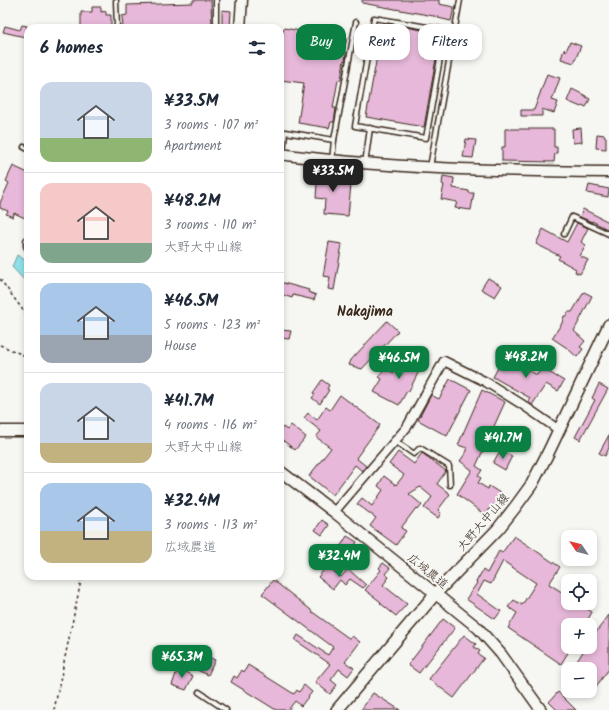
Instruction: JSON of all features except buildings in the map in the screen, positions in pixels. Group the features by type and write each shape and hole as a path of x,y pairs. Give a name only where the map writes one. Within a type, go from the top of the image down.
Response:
{"main road":[{"name":"大野大中山線","path":"337,710 436,594 498,528 532,484 609,325"}],"street":[{"path":"240,24 242,0"},
{"path":"284,155 364,164 430,168 609,172"},
{"path":"334,512 407,427 444,361 486,382 559,430"},
{"path":"0,431 24,431"},
{"name":"広域農道","path":"284,474 334,512 478,628 501,654 541,710"}],"lane":[{"path":"216,0 216,24"},
{"path":"430,168 460,0"},
{"path":"116,1 117,24"},
{"path":"374,18 445,30 426,138 370,128 355,126 374,18"},
{"path":"332,161 334,140 356,22"},
{"path":"364,164 370,128"},
{"path":"284,138 285,132 334,140"},
{"path":"564,234 572,217 609,234"},
{"path":"395,441 414,454 420,448 449,466 450,485"},
{"path":"199,692 226,710"}],"path":[{"path":"0,279 24,312"},
{"path":"0,345 24,355"},
{"path":"54,710 81,580"}],"water":[{"path":"17,255 24,259 24,280 12,267"}],"district":[{"name":"Nakajima","path":"365,311"}]}
